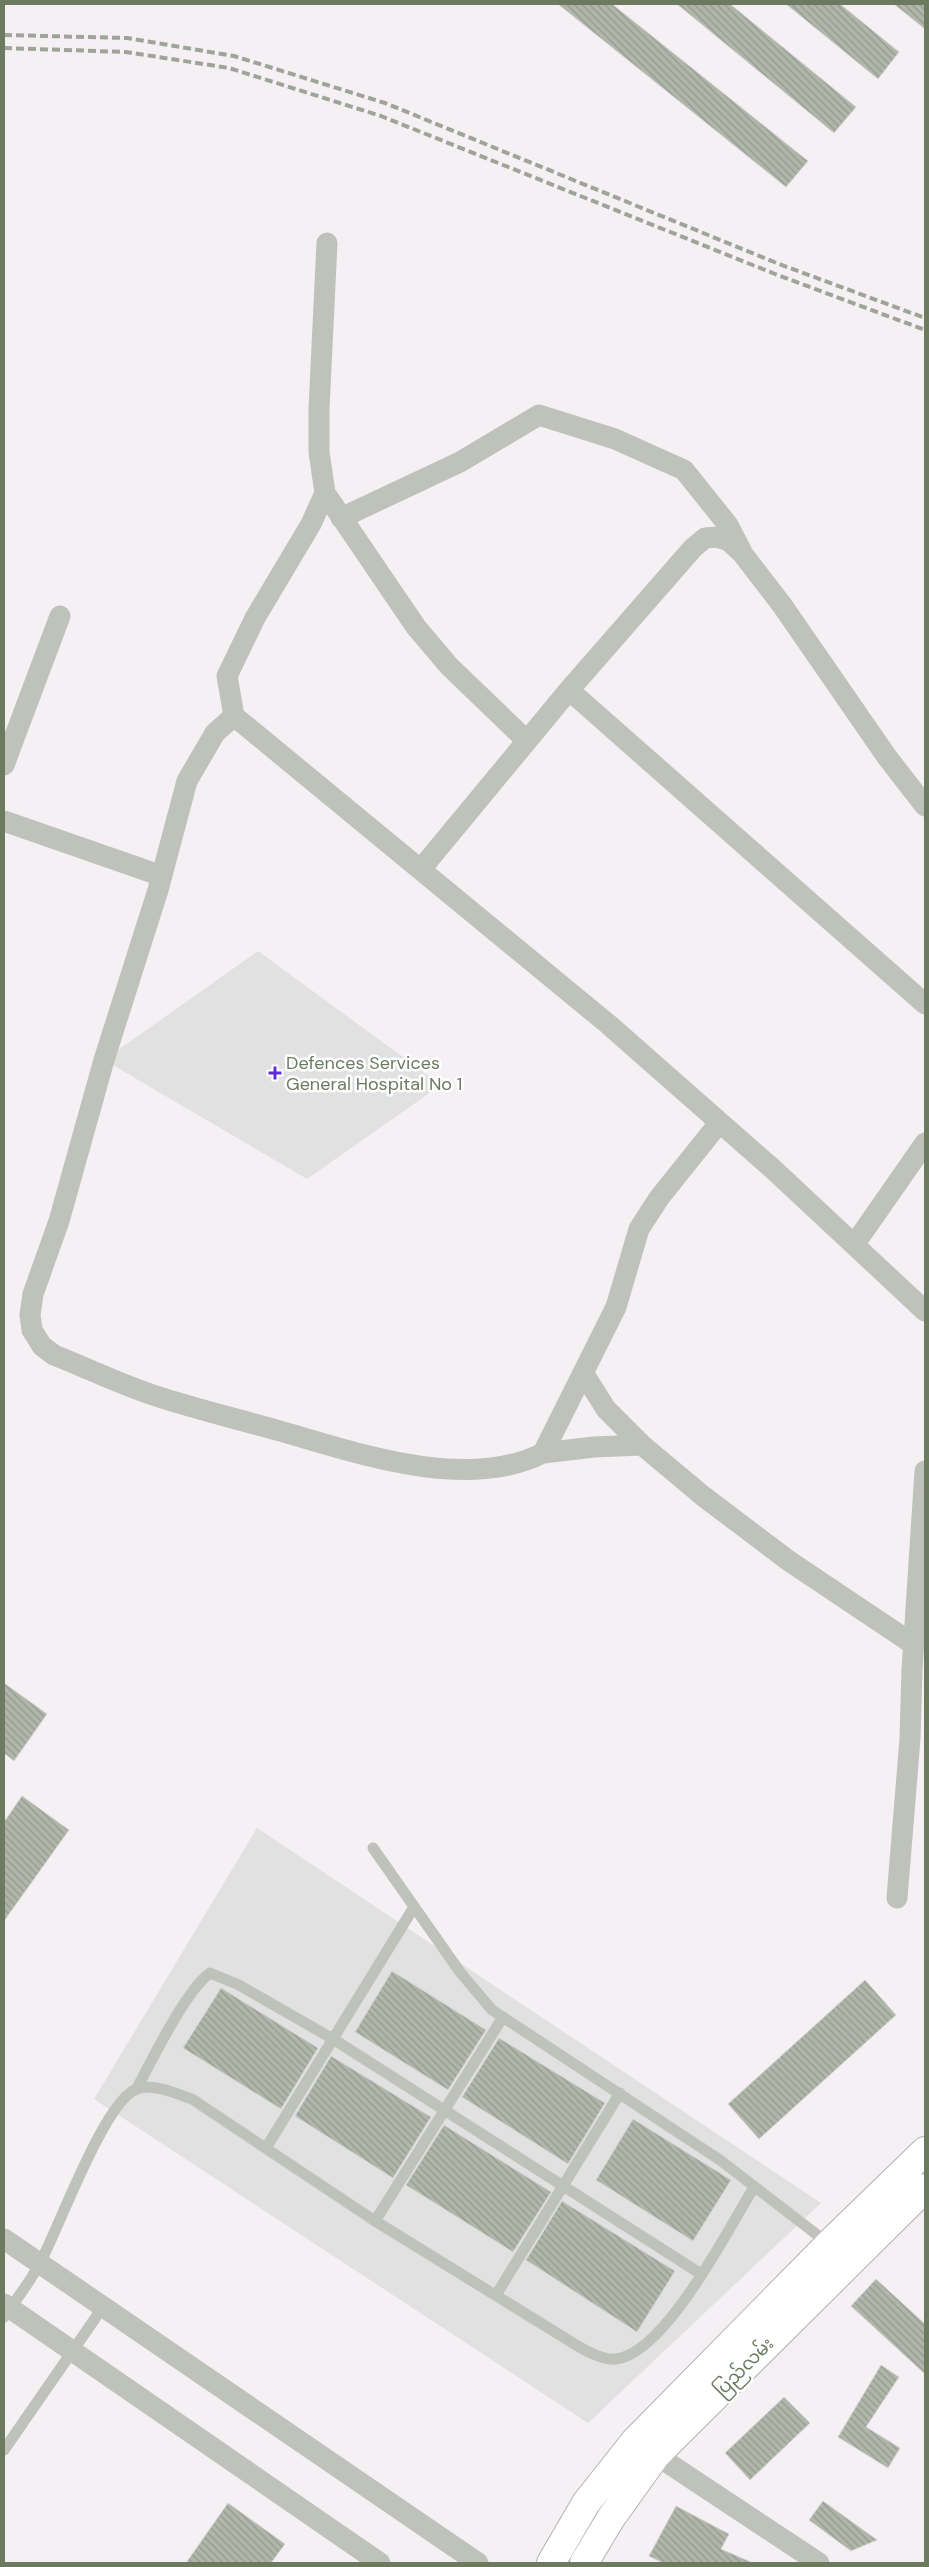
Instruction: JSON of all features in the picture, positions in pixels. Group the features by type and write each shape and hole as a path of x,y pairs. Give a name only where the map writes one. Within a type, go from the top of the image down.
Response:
{"highway":[{"path":"551,2563 586,2503 635,2441 829,2244 925,2152"},
{"name":"ပြည်လမ်း","path":"584,2563 611,2518 656,2455 925,2188"}],"street":[{"path":"327,243 319,409 319,452 325,493 422,633 449,666 527,741"},
{"path":"341,518 460,462 540,415 615,439 684,470 728,525 742,553 782,605 887,757 925,806"},
{"path":"325,493 311,524 254,618 227,676 234,716 572,993 774,1170 925,1311"},
{"path":"421,869 569,690 693,548 704,538 717,537 729,542 742,553"},
{"path":"4,765 60,616"},
{"path":"569,690 925,1004"},
{"path":"234,716 215,733 187,781 162,876 104,1060 59,1221 33,1294 30,1315 32,1330 42,1346 54,1355 152,1395 352,1452 443,1469 485,1468 526,1462 543,1453 594,1447 642,1445"},
{"path":"4,821 162,876"},
{"path":"543,1453 616,1307 639,1229 659,1198 719,1123"},
{"path":"854,1245 925,1143"},
{"path":"584,1374 606,1408 642,1445 702,1496 789,1561 914,1644"},
{"path":"897,1898 918,1739 914,1644 925,1471"},
{"path":"4,2239 478,2563"},
{"path":"6,2310 72,2352 380,2563"},
{"path":"656,2455 819,2563"}],"lane":[{"path":"373,1848 460,1972 492,2010 720,2160 829,2244"},
{"path":"266,2148 414,1907"},
{"path":"6,2310 40,2264 98,2138 122,2098 137,2088 173,2024 202,1979 210,1973 239,1985 333,2039 701,2274"},
{"path":"375,2221 503,2017"},
{"path":"137,2088 160,2088 192,2099 375,2221 588,2352 615,2359 637,2352 661,2331 701,2274 754,2187"},
{"path":"496,2295 620,2093"},
{"path":"4,2450 103,2307"}],"shaded area":[{"name":"Defences Services General Hospital No 1","path":"258,951 441,1085 307,1179 104,1060"},
{"path":"257,1828 821,2203 588,2423 94,2099"}],"building":[{"path":"558,4 612,4 808,161 786,187"},
{"path":"677,4 730,4 856,107 834,133"},
{"path":"786,4 840,4 899,52 878,79"},
{"path":"894,4 925,4 925,29"},
{"path":"4,1683 47,1714 14,1761 4,1753"},
{"path":"22,1796 69,1830 4,1921 4,1822"},
{"path":"392,1971 486,2030 448,2090 355,2032"},
{"path":"865,1980 896,2015 759,2139 728,2104"},
{"path":"221,1988 318,2048 281,2109 183,2048"},
{"path":"499,2038 605,2103 568,2164 462,2097"},
{"path":"331,2056 431,2117 393,2178 295,2116"},
{"path":"633,2119 731,2180 693,2241 596,2180"},
{"path":"444,2125 551,2192 513,2252 406,2185"},
{"path":"562,2201 675,2271 637,2332 526,2260"},
{"path":"876,2279 925,2324 925,2374 851,2306"},
{"path":"881,2365 899,2377 866,2427 900,2448 888,2468 838,2437"},
{"path":"784,2397 810,2423 750,2480 725,2453"},
{"path":"823,2501 877,2540 851,2551 809,2520"},
{"path":"228,2503 285,2544 271,2563 186,2563"},
{"path":"676,2506 729,2534 721,2549 753,2563 663,2563 649,2556"}],"railway":[{"path":"4,35 127,38 234,56 385,103 779,264 925,318"},
{"path":"4,48 126,52 229,68 381,116 775,274 925,330"}],"place":[{"name":"Defences Services General Hospital No 1","path":"275,1073"}]}
